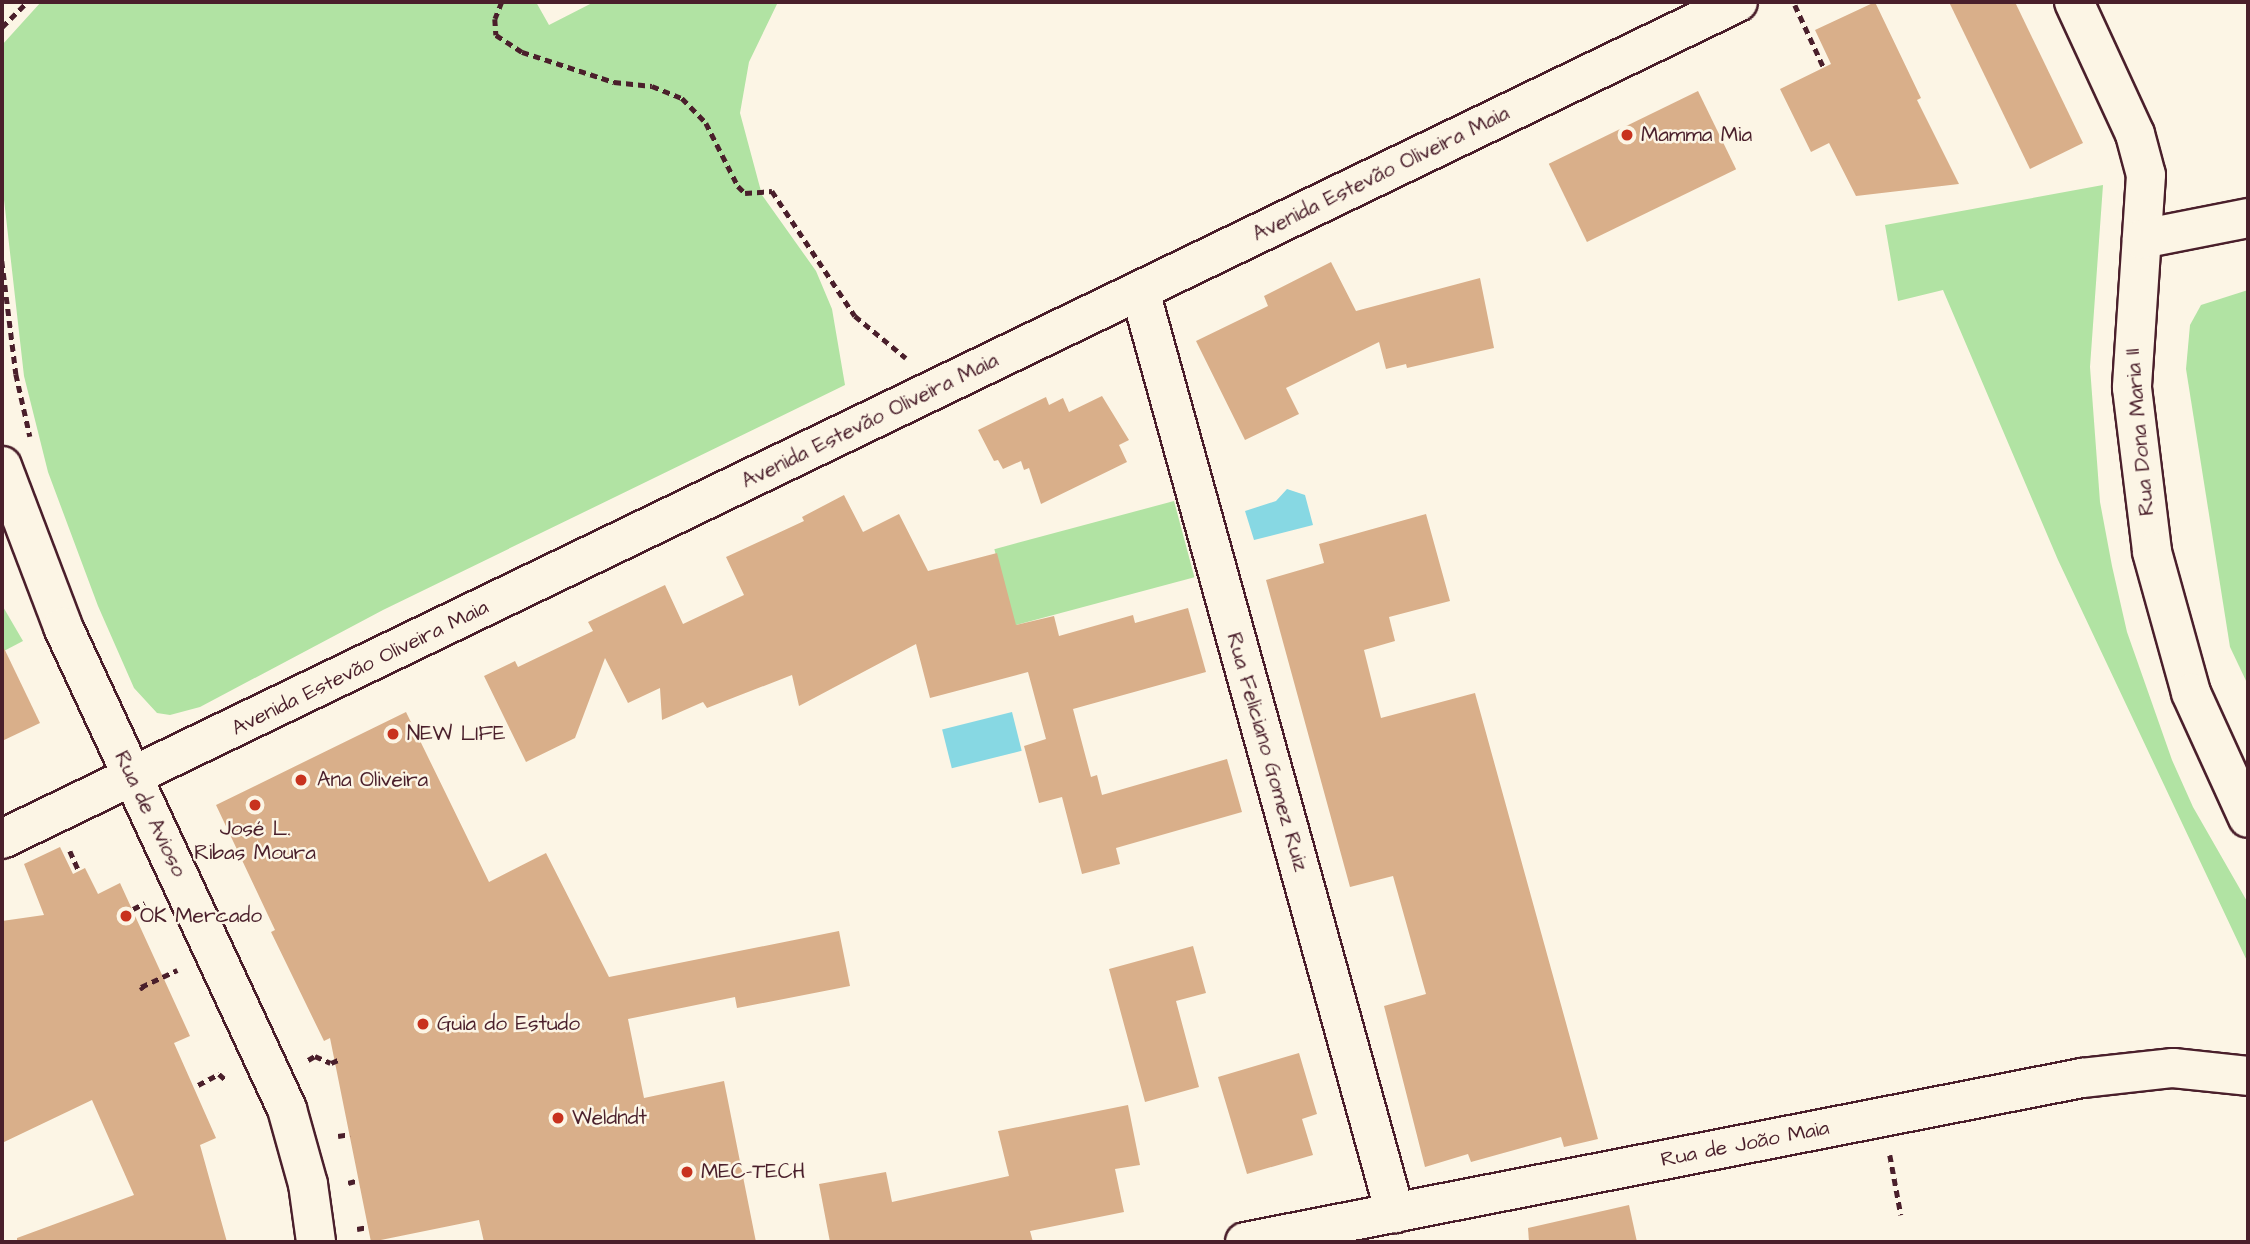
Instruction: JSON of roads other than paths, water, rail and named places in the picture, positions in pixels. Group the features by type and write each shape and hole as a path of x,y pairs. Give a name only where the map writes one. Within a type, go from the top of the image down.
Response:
{"street":[{"name":"Avenida Estevão Oliveira Maia","path":"2,839 1738,2"},
{"name":"Rua Dona Maria II","path":"2074,2 2143,155 2147,196 2132,388 2152,552 2191,693 2248,818"},
{"path":"2142,239 2248,218"},
{"name":"Rua Feliciano Gomez Ruiz","path":"1140,291 1395,1213"},
{"name":"Rua de Avioso","path":"2,466 43,579 132,778 287,1110 308,1184 316,1242"},
{"name":"Rua de João Maia","path":"1245,1242 2082,1078 2173,1068 2248,1076"}],"water":[{"path":"1287,489 1305,495 1313,525 1254,540 1245,511 1276,501"},
{"path":"1012,712 1022,751 952,768 942,729"}],"place":[{"name":"Mamma Mia","path":"1627,135"},
{"name":"NEW LIFE","path":"393,734"},
{"name":"Ana Oliveira","path":"301,780"},
{"name":"José L. Ribas Moura","path":"255,805"},
{"name":"OK Mercado","path":"126,916"},
{"name":"Guia do Estudo","path":"423,1024"},
{"name":"Weldndt","path":"558,1118"},
{"name":"MEC-TECH","path":"687,1172"}]}
